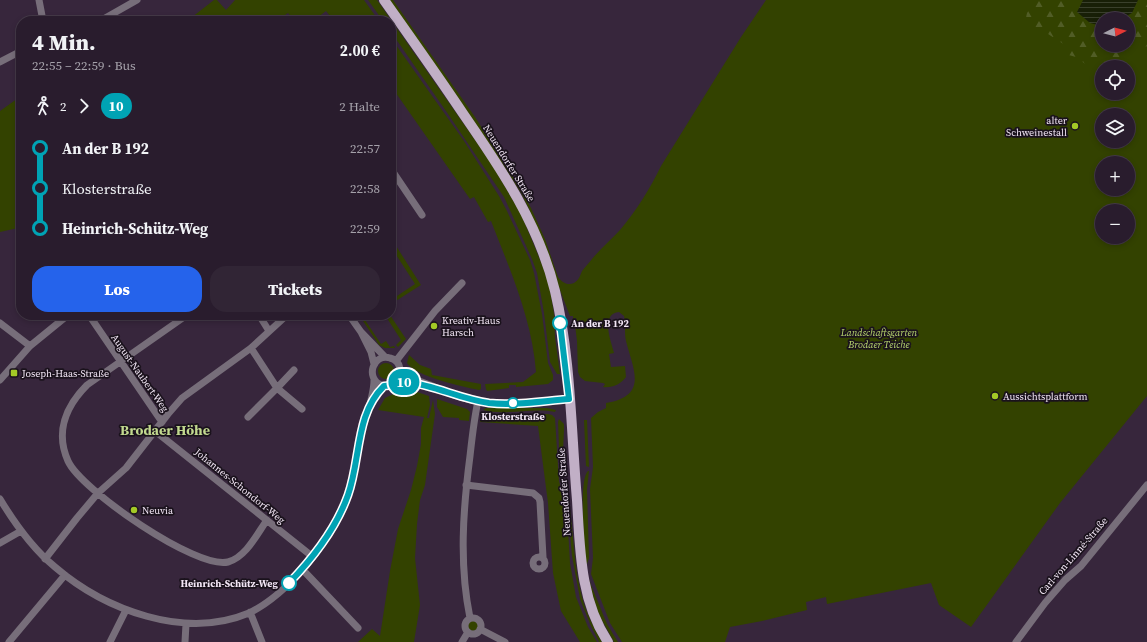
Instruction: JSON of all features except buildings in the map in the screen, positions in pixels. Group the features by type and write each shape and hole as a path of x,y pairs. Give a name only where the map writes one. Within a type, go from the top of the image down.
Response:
{"main road":[{"name":"Neuendorfer Straße","path":"384,0 395,16"},
{"name":"Neuendorfer Straße","path":"396,17 500,167 525,212 546,261 554,290 564,348 583,577 594,614 608,642"}],"street":[{"path":"39,0 42,16"},
{"path":"109,16 137,0"},
{"path":"0,62 16,54"},
{"path":"396,176 422,215"},
{"path":"396,361 435,311 462,283"},
{"path":"0,380 30,346 62,320"},
{"name":"August-Naubert-Weg","path":"92,320 162,422"},
{"path":"180,320 87,384 76,396 68,408 62,436 68,462 76,474 98,493 156,536 196,555 217,562 229,561 239,556 267,520"},
{"path":"262,320 269,331"},
{"path":"45,559 98,493 126,468 182,398 251,348 281,320"},
{"path":"353,320 361,332 385,357"},
{"path":"0,323 30,346"},
{"path":"0,499 21,531 45,559 65,575 96,595 126,610 158,619 186,624 218,622 250,612 278,593 313,557 339,516 349,493 374,380 372,372 374,364 371,352 361,332"},
{"path":"251,348 277,388 302,409"},
{"path":"374,364 385,357 392,358 396,361 400,370 399,378 395,383"},
{"path":"248,417 294,370"},
{"path":"400,370 412,378 435,388"},
{"path":"374,380 384,386"},
{"path":"367,412 384,386 395,383 410,383 435,388 478,401 500,404 569,399"},
{"path":"468,632 465,624 470,618 462,533 466,485 478,401"},
{"name":"Johannes-Schondorf-Weg","path":"155,431 313,557"},
{"path":"466,485 536,494 540,502 543,557"},
{"name":"Carl-von-Linné-Straße","path":"1016,642 1064,580 1081,566 1147,485"},
{"path":"0,543 21,531"},
{"path":"302,569 358,628"},
{"path":"9,642 65,575"},
{"path":"110,642 126,610"},
{"path":"250,612 262,642"},
{"path":"468,632 476,633 480,629 480,621 475,618 470,618"},
{"path":"186,624 186,642"},
{"path":"480,629 505,642"},
{"path":"462,642 468,632"}],"green space":[{"path":"214,0 217,0 226,10 235,0 364,0 375,16 330,16 326,11 320,16 291,16 288,13 284,16 193,16"},
{"path":"368,0 377,0 388,16 379,16"},
{"name":"Landschaftsgarten Brodaer Teiche","path":"388,0 393,0 475,117 516,181 531,208 545,239 558,277 563,282 569,284 577,281 582,271 598,252 626,223 741,37 766,0 1147,0 1147,396 1060,503 971,627 939,605 931,583 827,604 826,597 806,602 807,610 730,627 725,642 622,642 610,623 591,574 593,558 590,489 593,467 591,418 606,408 606,403 619,399 628,394 633,388 635,380 625,338 624,316 619,312 613,314 608,323 608,329 614,353 609,354 611,367 625,366 626,377 618,384 610,387 603,387 605,384 603,383 585,381 580,377 578,372 575,325 577,324 576,318 573,319 573,316 570,316 529,209 521,193"},
{"path":"1035,0 1083,0 1077,12 1090,23 1095,24 1095,52 1131,52 1126,60 1095,60 1095,67 1088,66 1076,57 1065,54 1065,45 1045,32 1038,34 1024,27 1027,13"},
{"path":"1138,0 1147,0 1147,46 1135,50 1135,12 1132,12"},
{"path":"396,27 491,163 521,214 549,284 554,314 555,337 560,374 557,374 550,362 544,313 537,273 532,259 504,197 396,39"},
{"path":"396,45 464,141 499,196 530,260 542,314 548,363 553,375 553,380 548,384 516,387 516,385 509,385 509,388 487,391 486,389 485,384 523,382 536,372 530,333 513,276 491,221 488,222 474,197 470,199 396,93"},
{"path":"16,100 16,228 0,232 0,111"},
{"path":"396,246 421,285 396,301 396,297 415,284 396,255"},
{"path":"362,320 365,320 381,344 386,341 390,347 394,346 395,348 385,348 379,345"},
{"path":"388,320 393,320 406,339 398,347 396,345 401,340"},
{"path":"409,355 420,365 431,369 432,375 481,384 481,389 479,390 451,384 419,372 407,363"},
{"path":"383,363 389,363 394,368 392,377 389,379 383,379 378,374 378,368"},
{"path":"404,389 429,396 430,405 427,418 429,418 433,400 435,414 425,485 420,500 417,524 415,558 420,605 414,642 358,642 372,629 380,636 398,529 411,490 421,444 421,428 424,417 378,410 385,398"},
{"path":"437,399 467,409 470,412 469,421 459,420 459,418 443,417 437,407"},
{"path":"486,408 547,408 556,410 555,412 537,410 492,412 483,410"},
{"path":"485,414 548,414 555,418 559,481 567,512 570,563 576,597 588,627 597,642 580,642 561,611 553,573 548,503 538,426 480,422 481,417"},
{"path":"559,419 564,424 562,473 560,473"},
{"path":"584,420 587,420 589,467 586,466"},
{"path":"588,471 587,489 589,558 586,567 583,488"},
{"path":"560,480 565,481 568,496 576,568 582,597 588,615 602,642 599,642 580,599 572,556 567,501"},
{"path":"588,579 607,624 618,642 614,642 598,613"},
{"path":"471,621 475,621 477,622 477,630 471,631 468,628 468,624"}],"shaded area":[{"path":"1083,0 1138,0 1132,12 1095,12 1095,24 1090,23 1077,12"}],"bus line":[{"name":"10","path":"289,583 313,557 327,537 344,506 353,479 365,417 384,386 400,382 410,383 435,388 478,401 500,404 569,399 565,354 560,323"}],"place":[{"name":"alter Schweinestall","path":"1075,126"},
{"name":"An der B 192","path":"560,323"},
{"name":"Kreativ-Haus Harsch","path":"434,326"},
{"name":"Joseph-Haas-Straße","path":"14,373"},
{"name":"Aussichtsplattform","path":"995,396"},
{"name":"Klosterstraße","path":"513,403"},
{"name":"Neuvia","path":"134,510"},
{"name":"Heinrich-Schütz-Weg","path":"289,583"}],"district":[{"name":"Brodaer Höhe","path":"165,430"}]}
